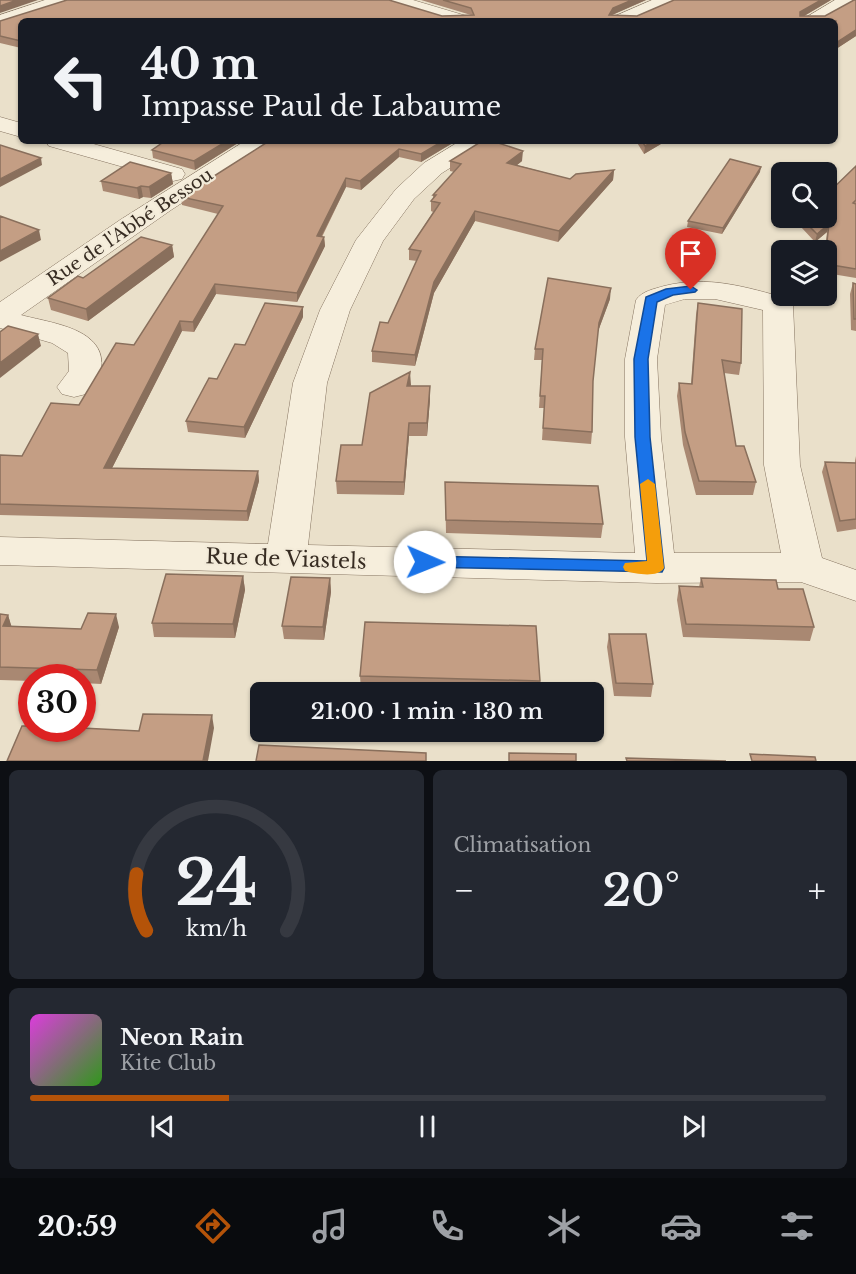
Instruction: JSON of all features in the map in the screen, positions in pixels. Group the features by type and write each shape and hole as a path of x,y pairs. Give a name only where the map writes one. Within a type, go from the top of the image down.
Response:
{"street":[{"path":"0,21 63,0"},
{"path":"394,0 453,18"},
{"path":"630,18 667,0"},
{"path":"815,18 849,0"},
{"path":"0,124 18,129"},
{"path":"68,144 196,180"},
{"name":"Rue de l'Abbé Bessou","path":"0,318 103,242 196,180 257,144"},
{"path":"286,559 310,383 335,310 370,240 405,194 434,168 472,144"},
{"path":"656,568 643,437 641,370 651,300 671,292 711,287 778,306 782,465 804,567"},
{"name":"Rue de l'Abbé Bessou","path":"0,318 63,336 84,349 85,372 74,387"},
{"name":"Rue de Viastels","path":"0,551 656,568 804,567 856,586"}],"building":[{"path":"0,0 17,0 0,6"},
{"path":"67,0 389,0 442,16 474,15 471,8 443,0 632,0 613,8 609,15 637,16 674,0 821,0 800,12 800,16 825,16 856,0 856,30 838,42 838,18 18,18 18,40 0,36 0,21"},
{"path":"161,144 222,144 194,161 152,150"},
{"path":"264,144 438,144 421,154 399,149 360,181 346,178 317,236 324,237 297,293 215,284 193,322 180,321 104,468 258,471 247,511 0,504 0,455 22,456 51,403 79,405 116,343 134,345 223,206 181,197"},
{"path":"477,144 501,144 523,151 507,163 570,179 576,174 614,170 559,231 475,211 434,282 415,355 372,351 380,322 388,323 421,251 409,249 440,203 431,201 436,195 433,195 461,164 450,161"},
{"path":"0,145 41,158 0,179"},
{"path":"730,159 761,167 723,228 688,221"},
{"path":"130,162 171,173 149,187 137,188 101,181"},
{"path":"856,166 856,200 853,203 856,204 856,269 837,266 837,240 827,240 829,228 837,228 837,184"},
{"path":"0,216 39,230 0,251"},
{"path":"811,228 824,228 817,234"},
{"path":"141,237 172,245 86,309 48,298 78,276 83,278"},
{"path":"548,278 611,288 599,323 593,381 592,432 543,428 545,396 540,396 543,349 535,349"},
{"path":"853,283 856,284 856,319 854,319"},
{"path":"265,303 303,307 244,427 186,421 209,378 217,379 235,344 245,345"},
{"path":"698,303 742,309 741,363 722,360 736,446 744,446 756,482 699,481 685,432 679,383 692,384"},
{"path":"8,326 38,334 0,363 0,332"},
{"path":"410,372 407,386 430,386 427,423 409,423 404,482 336,481 341,445 362,445 370,393"},
{"path":"825,462 856,463 856,519 840,521"},
{"path":"445,482 598,486 603,524 446,520"},
{"path":"166,574 243,576 233,624 152,623"},
{"path":"291,577 330,578 323,627 282,626"},
{"path":"701,578 776,580 778,589 803,589 814,627 686,624 679,586 703,587"},
{"path":"88,613 116,614 97,670 96,664 18,664 18,668 0,667 0,614 8,615 3,626 81,629"},
{"path":"365,622 536,626 540,681 360,676"},
{"path":"609,634 646,634 653,684 616,683"},
{"path":"143,714 212,715 203,761 7,761 18,735 18,742 96,742 96,729 139,731"},
{"path":"259,745 426,753 426,761 256,761"},
{"path":"509,753 576,754 576,761 509,761"},
{"path":"750,754 815,757 816,761 752,761"},
{"path":"626,758 726,761 627,761"}],"slow traffic":[{"path":"631,567 656,568 648,484"}],"route":[{"path":"425,562 656,568 643,437 641,359 651,300 671,292 691,290"}]}
